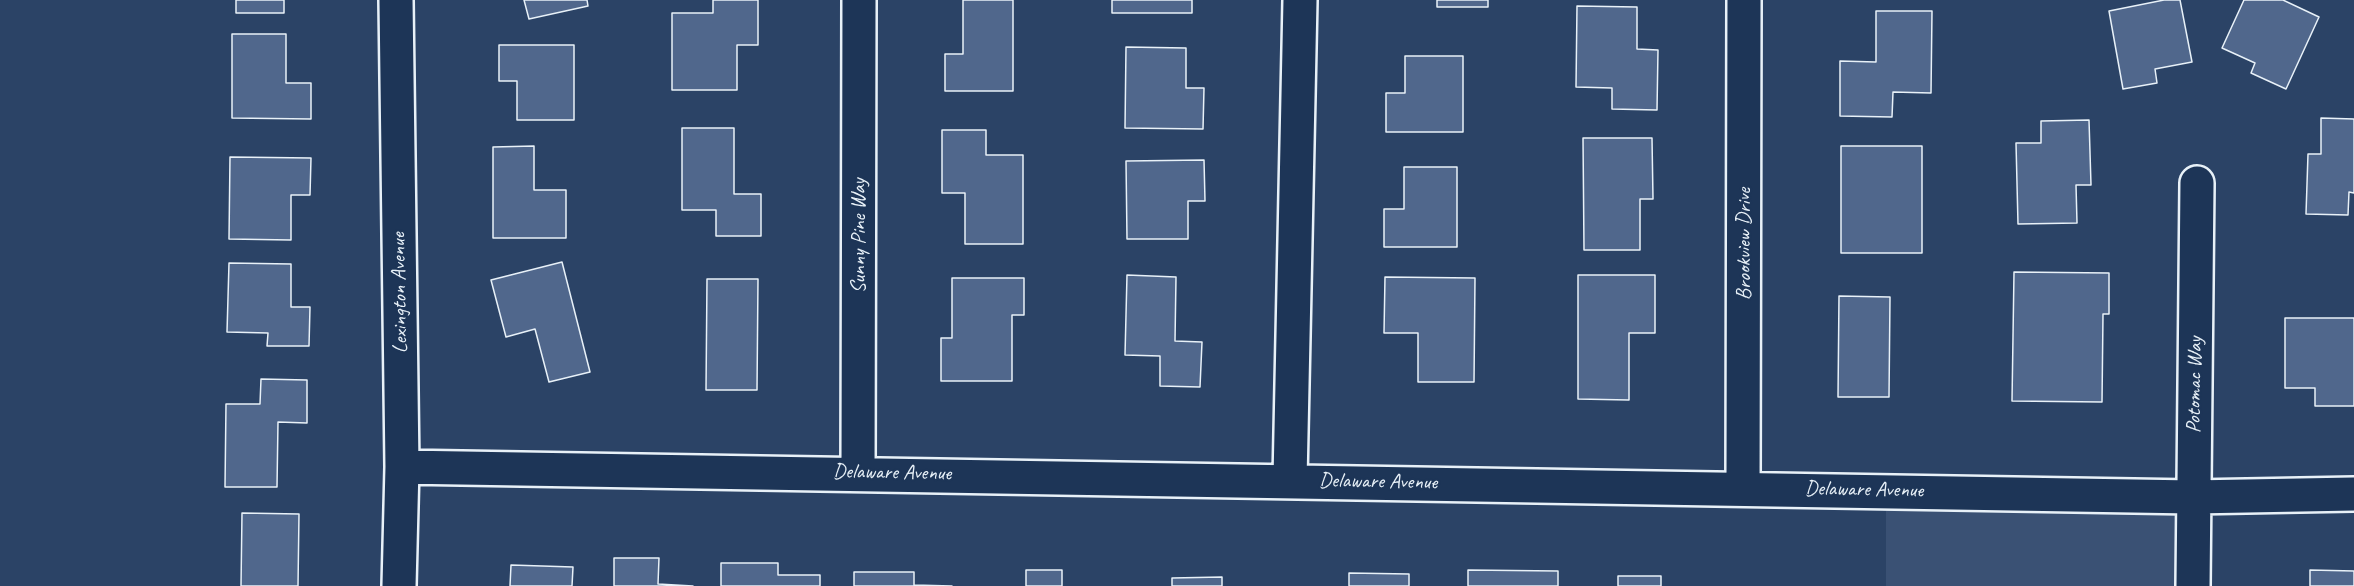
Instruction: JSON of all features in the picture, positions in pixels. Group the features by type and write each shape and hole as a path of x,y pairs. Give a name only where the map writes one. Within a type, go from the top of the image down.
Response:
{"street":[{"name":"Lexington Avenue","path":"396,0 402,466 399,586"},
{"name":"Sunny Pine Way","path":"858,473 859,0"},
{"path":"1290,480 1300,0"},
{"name":"Brookview Drive","path":"1743,488 1744,0"},
{"name":"Potomac Way","path":"2193,586 2196,183"},
{"name":"Delaware Avenue","path":"402,466 2193,497 2354,494"}],"shaded area":[{"path":"1886,491 2193,497 2193,586 1886,586"}],"building":[{"path":"236,0 284,0 284,13 236,13"},
{"path":"524,0 587,0 588,6 529,19"},
{"path":"713,0 758,0 758,45 737,45 737,90 672,90 672,13 713,13"},
{"path":"963,0 1013,0 1013,91 945,91 945,54 963,54"},
{"path":"1112,0 1192,0 1192,13 1112,13"},
{"path":"1437,0 1488,0 1488,7 1437,7"},
{"path":"2164,0 2180,0 2192,62 2155,69 2157,83 2123,89 2109,11"},
{"path":"2244,0 2283,0 2319,17 2286,89 2251,73 2255,63 2222,48"},
{"path":"1577,6 1637,7 1637,49 1658,50 1657,110 1612,109 1612,88 1576,87"},
{"path":"1876,11 1932,11 1931,93 1893,92 1892,117 1840,116 1840,61 1876,62"},
{"path":"232,34 286,34 286,83 311,83 311,119 232,118"},
{"path":"499,45 574,45 574,120 517,120 517,81 499,81"},
{"path":"1126,47 1186,48 1186,88 1204,88 1203,129 1125,128"},
{"path":"1405,56 1463,56 1463,132 1386,132 1386,93 1405,93"},
{"path":"2321,118 2354,119 2354,193 2349,192 2348,215 2306,214 2308,154 2321,154"},
{"path":"2089,120 2091,185 2076,185 2077,223 2018,224 2016,143 2041,143 2041,121"},
{"path":"682,128 734,128 734,194 761,194 761,236 716,236 716,210 682,210"},
{"path":"942,130 986,130 986,155 1023,155 1023,244 965,244 965,193 942,193"},
{"path":"1583,138 1652,138 1653,199 1640,199 1640,250 1584,250"},
{"path":"534,146 534,190 566,190 566,238 493,238 493,147"},
{"path":"1841,146 1922,146 1922,253 1841,253"},
{"path":"230,157 311,158 310,195 291,195 291,240 229,239"},
{"path":"1204,160 1205,201 1188,201 1188,239 1127,239 1126,161"},
{"path":"1404,167 1457,167 1457,247 1384,247 1384,209 1404,209"},
{"path":"562,262 590,372 549,382 535,329 506,337 491,280"},
{"path":"229,263 291,264 291,307 310,307 309,346 267,346 268,333 227,332"},
{"path":"2014,272 2109,273 2109,314 2103,314 2102,402 2012,401"},
{"path":"1127,275 1176,277 1175,341 1202,342 1200,387 1160,386 1160,356 1125,355"},
{"path":"1578,275 1655,275 1655,333 1629,333 1629,400 1578,399"},
{"path":"1385,277 1475,278 1474,382 1418,382 1418,333 1384,333"},
{"path":"952,278 1024,278 1024,315 1012,315 1012,381 941,381 941,338 952,338"},
{"path":"707,279 758,279 757,390 706,390"},
{"path":"1839,296 1890,297 1889,397 1838,397"},
{"path":"2285,318 2354,318 2354,406 2315,406 2315,388 2285,388"},
{"path":"261,379 307,380 307,423 278,422 277,487 225,487 226,404 260,404"},
{"path":"242,513 299,514 298,586 241,586"},
{"path":"614,558 659,558 658,584 693,586 614,586"},
{"path":"721,563 778,563 778,575 820,575 820,586 721,586"},
{"path":"511,565 573,567 572,586 510,586"},
{"path":"1026,570 1062,570 1062,586 1026,586"},
{"path":"1468,570 1558,571 1558,586 1468,586"},
{"path":"2310,570 2354,571 2354,586 2310,586"},
{"path":"854,572 914,572 914,585 952,586 854,586"},
{"path":"1349,573 1409,574 1409,586 1349,586"},
{"path":"1618,576 1661,576 1661,586 1618,586"},
{"path":"1222,577 1222,586 1172,586 1172,578"}]}
